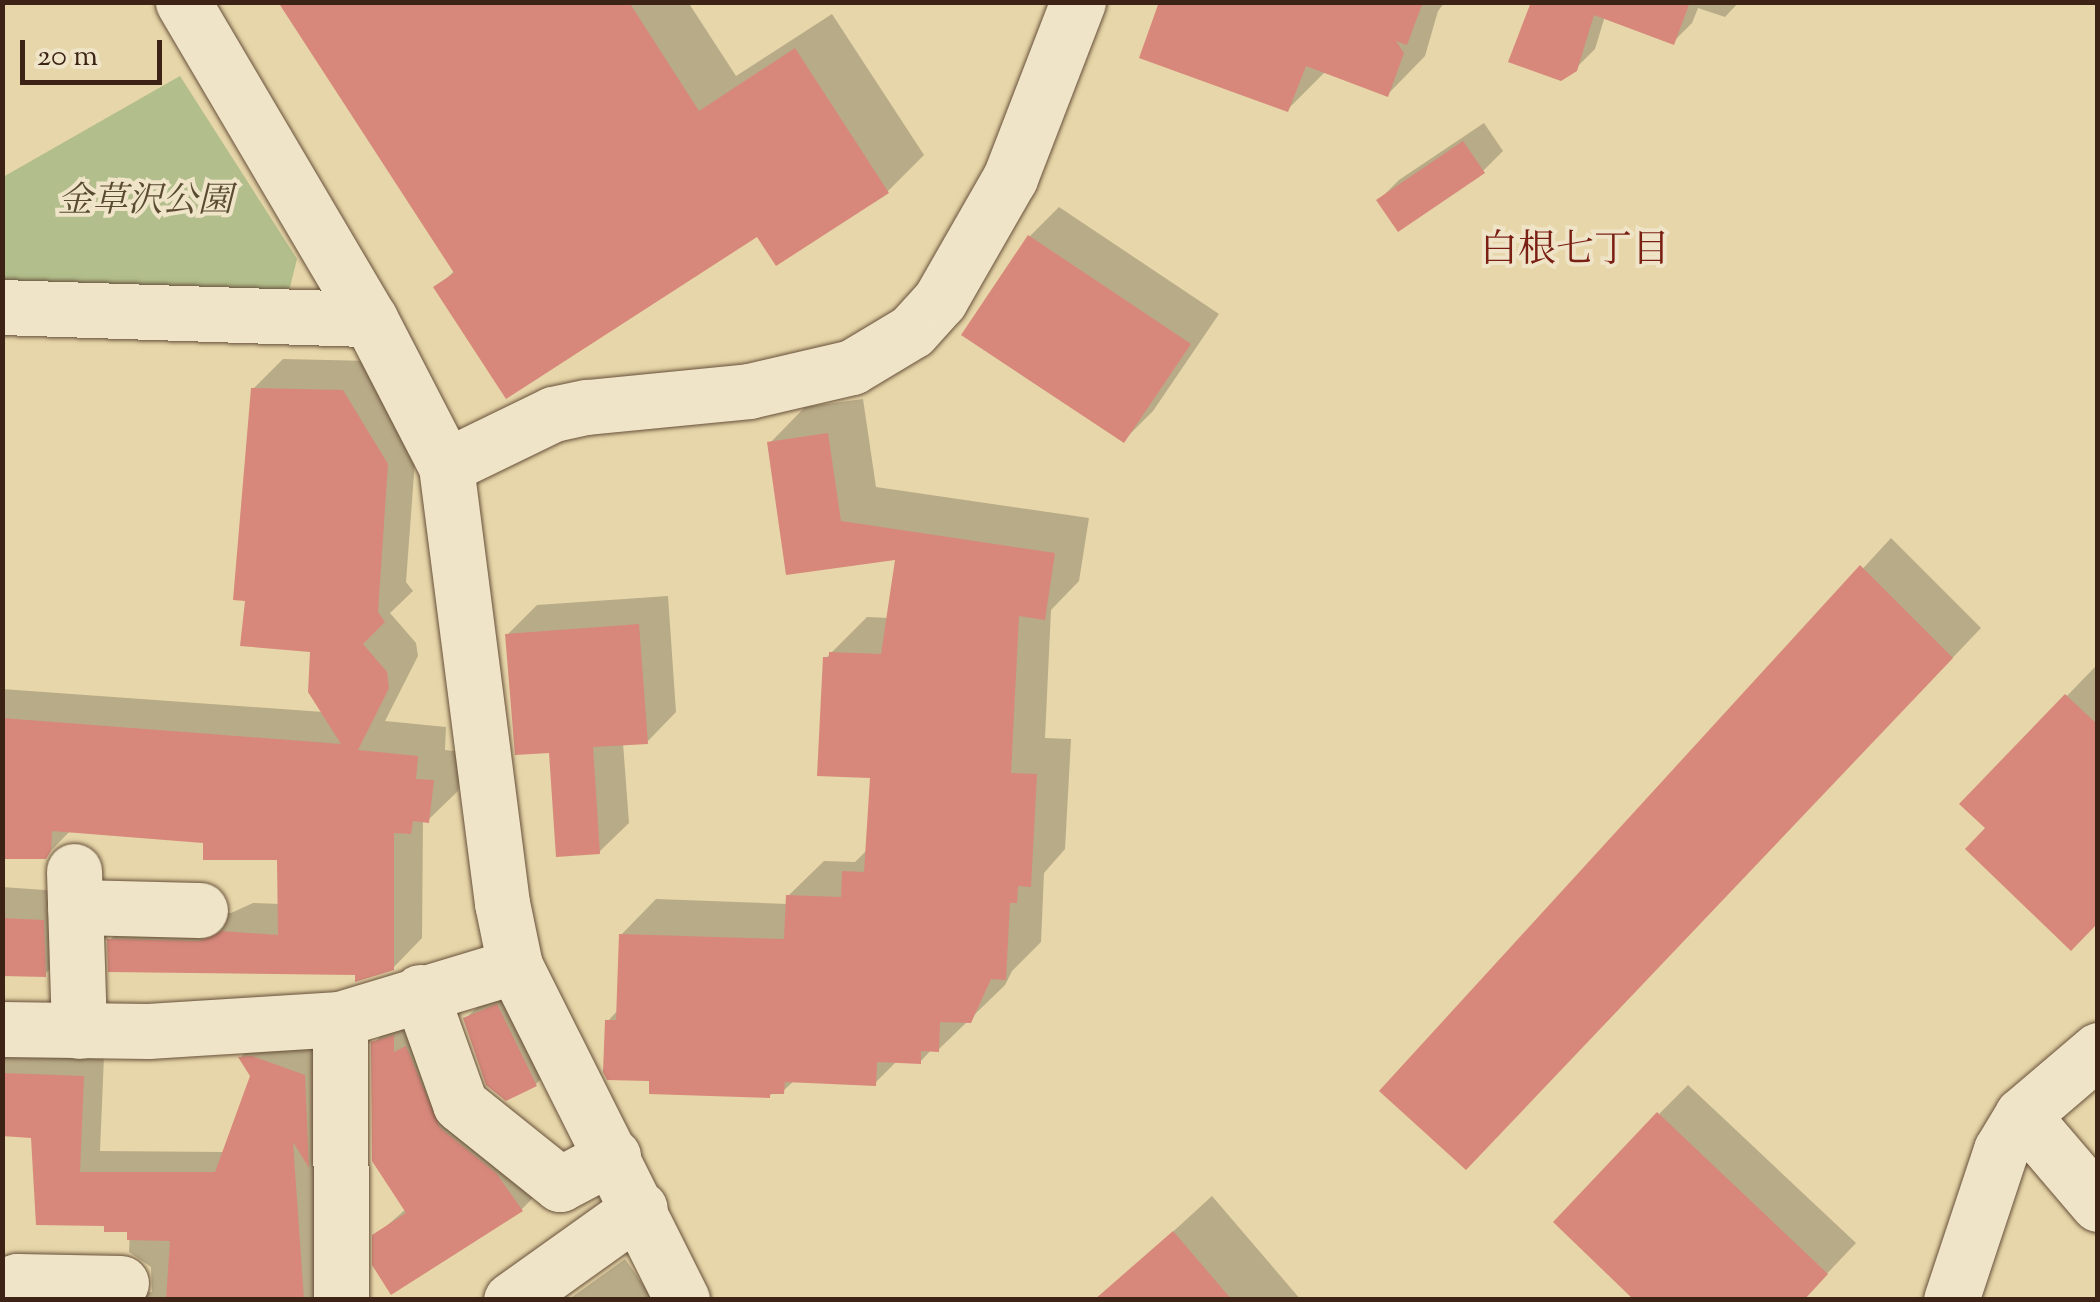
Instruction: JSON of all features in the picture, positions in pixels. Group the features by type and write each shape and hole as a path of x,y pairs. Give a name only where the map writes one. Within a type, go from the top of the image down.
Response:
{"street":[{"path":"183,2 370,319 446,466 502,903 516,966 640,1208 682,1300"},
{"path":"446,466 553,414 587,406 749,391 852,366 912,331 940,300 1010,178 1078,2"},
{"path":"2,307 370,319"},
{"path":"79,1030 74,889 200,910"},
{"path":"2,1029 148,1031 340,1020 420,992 516,966"},
{"path":"420,992 460,1104 560,1184 613,1156"},
{"path":"340,1020 341,1300"},
{"path":"1951,1300 2001,1150 2022,1115 2098,1050"},
{"path":"2022,1115 2098,1204"},
{"path":"511,1300 640,1208"},
{"path":"2,1286 17,1281 121,1284"}],"green space":[{"name":"金草沢公園","path":"180,76 297,259 286,303 3,290 3,177"}],"building":[{"path":"278,2 629,2 699,111 795,48 889,193 776,266 757,237 506,399 433,287 454,273"},
{"path":"1159,2 1423,2 1407,45 1396,41 1404,53 1388,97 1306,66 1288,112 1139,58"},
{"path":"1531,2 1690,2 1674,45 1594,15 1577,71 1561,81 1508,62"},
{"path":"1463,141 1485,173 1398,232 1376,200"},
{"path":"1028,235 1191,344 1124,443 961,335"},
{"path":"251,388 343,390 388,464 378,612 385,622 363,644 387,672 389,688 358,750 418,756 416,779 434,780 429,823 413,821 411,834 394,833 394,970 355,982 355,975 108,972 107,939 199,941 222,931 278,935 277,860 203,860 203,843 52,831 51,851 46,859 2,859 2,718 341,744 308,692 310,652 240,646 245,601 233,600"},
{"path":"828,433 841,521 1055,553 1045,620 1019,616 1011,773 1037,774 1031,887 1018,886 1017,903 1010,903 1006,980 991,979 971,1023 940,1022 939,1052 921,1051 921,1064 877,1062 876,1086 785,1082 784,1094 770,1094 770,1098 649,1094 649,1081 607,1080 603,1072 605,1020 616,1020 619,934 784,939 786,895 841,897 842,871 864,872 870,778 817,776 823,657 829,657 829,652 881,654 895,560 786,575 767,442"},
{"path":"1860,565 1953,658 1466,1170 1379,1091"},
{"path":"639,624 648,744 593,747 600,854 556,857 549,753 515,755 505,634"},
{"path":"2065,694 2098,725 2098,923 2071,951 1965,849 1985,828 1959,804"},
{"path":"2,918 44,920 46,977 2,976"},
{"path":"497,1004 537,1086 506,1101 486,1085 463,1018"},
{"path":"394,1035 394,1052 406,1046 440,1128 496,1173 523,1211 391,1295 372,1265 372,1235 406,1213 372,1161 371,1042"},
{"path":"252,1056 305,1075 309,1168 293,1142 304,1300 166,1300 170,1241 127,1240 127,1232 104,1232 104,1226 36,1225 31,1138 2,1136 2,1073 84,1076 80,1172 215,1172 250,1076 238,1057"},
{"path":"1657,1112 1828,1274 1804,1300 1634,1300 1553,1222"},
{"path":"1173,1231 1232,1300 1094,1300"}],"district":[{"name":"白根七丁目","path":"1575,253"}]}
